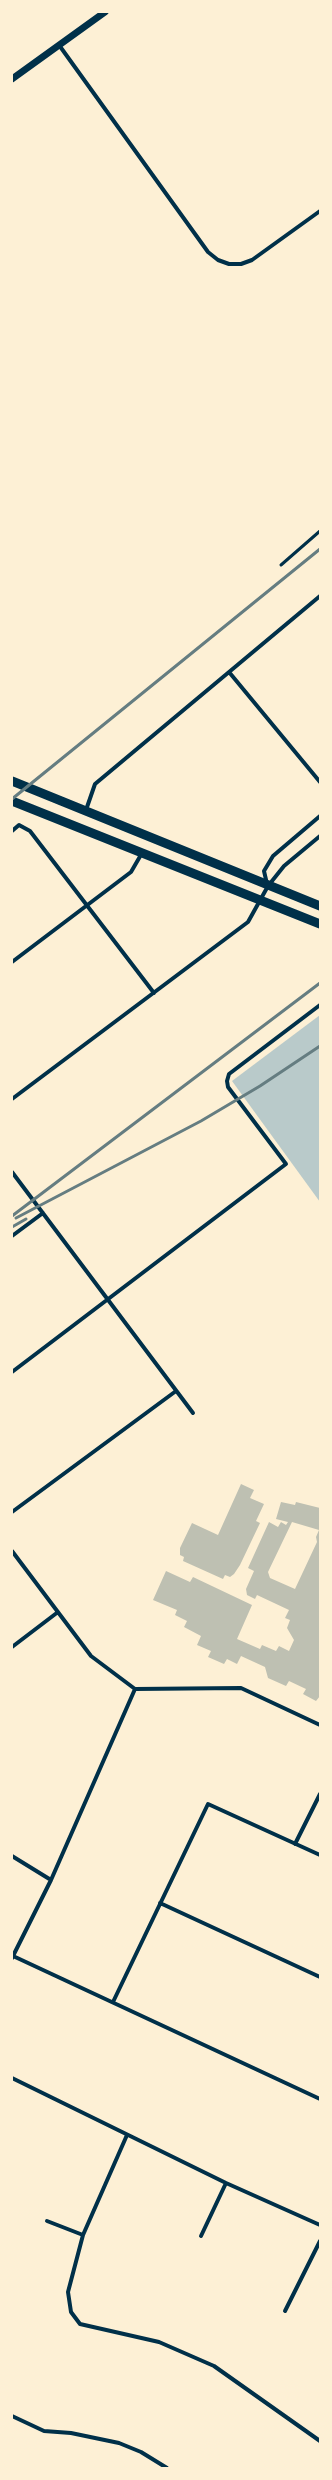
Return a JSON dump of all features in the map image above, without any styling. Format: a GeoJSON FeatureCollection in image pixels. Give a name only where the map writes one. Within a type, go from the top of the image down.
{"type":"FeatureCollection","features":[{"type":"Feature","properties":{"kind":"main road"},"geometry":{"type":"LineString","coordinates":[[12,781],[320,906]]}},
{"type":"Feature","properties":{"kind":"main road"},"geometry":{"type":"LineString","coordinates":[[12,801],[320,924]]}},
{"type":"Feature","properties":{"kind":"street"},"geometry":{"type":"LineString","coordinates":[[12,79],[106,12]]}},
{"type":"Feature","properties":{"kind":"street"},"geometry":{"type":"LineString","coordinates":[[59,46],[208,252],[218,260],[229,264],[242,264],[252,260],[320,211]]}},
{"type":"Feature","properties":{"kind":"street"},"geometry":{"type":"LineString","coordinates":[[86,810],[95,784],[320,596]]}},
{"type":"Feature","properties":{"kind":"street"},"geometry":{"type":"LineString","coordinates":[[230,672],[320,782]]}},
{"type":"Feature","properties":{"kind":"street"},"geometry":{"type":"LineString","coordinates":[[268,886],[264,871],[273,856],[320,816]]}},
{"type":"Feature","properties":{"kind":"street"},"geometry":{"type":"LineString","coordinates":[[12,830],[19,825],[30,831],[154,993]]}},
{"type":"Feature","properties":{"kind":"street"},"geometry":{"type":"LineString","coordinates":[[12,1099],[248,922],[262,900],[268,886],[289,861],[320,836]]}},
{"type":"Feature","properties":{"kind":"street"},"geometry":{"type":"LineString","coordinates":[[12,962],[135,869],[142,853]]}},
{"type":"Feature","properties":{"kind":"street"},"geometry":{"type":"LineString","coordinates":[[12,1372],[286,1164],[228,1087],[226,1081],[229,1074],[320,1005]]}},
{"type":"Feature","properties":{"kind":"street"},"geometry":{"type":"LineString","coordinates":[[12,1172],[109,1299],[193,1413]]}},
{"type":"Feature","properties":{"kind":"street"},"geometry":{"type":"LineString","coordinates":[[12,1236],[42,1213]]}},
{"type":"Feature","properties":{"kind":"street"},"geometry":{"type":"LineString","coordinates":[[12,1512],[176,1391]]}},
{"type":"Feature","properties":{"kind":"street"},"geometry":{"type":"LineString","coordinates":[[12,1551],[91,1656],[135,1690],[241,1688],[320,1725]]}},
{"type":"Feature","properties":{"kind":"street"},"geometry":{"type":"LineString","coordinates":[[12,1646],[58,1612]]}},
{"type":"Feature","properties":{"kind":"street"},"geometry":{"type":"LineString","coordinates":[[135,1690],[51,1880],[12,1957],[113,2002],[320,2099]]}},
{"type":"Feature","properties":{"kind":"street"},"geometry":{"type":"LineString","coordinates":[[295,1844],[320,1794]]}},
{"type":"Feature","properties":{"kind":"street"},"geometry":{"type":"LineString","coordinates":[[113,2002],[208,1804],[320,1855]]}},
{"type":"Feature","properties":{"kind":"street"},"geometry":{"type":"LineString","coordinates":[[12,1856],[51,1880]]}},
{"type":"Feature","properties":{"kind":"street"},"geometry":{"type":"LineString","coordinates":[[160,1903],[320,1977]]}},
{"type":"Feature","properties":{"kind":"street"},"geometry":{"type":"LineString","coordinates":[[12,2078],[226,2183],[320,2225]]}},
{"type":"Feature","properties":{"kind":"street"},"geometry":{"type":"LineString","coordinates":[[127,2135],[83,2235],[68,2292],[71,2312],[80,2324],[159,2342],[214,2366],[320,2441]]}},
{"type":"Feature","properties":{"kind":"street"},"geometry":{"type":"LineString","coordinates":[[201,2236],[226,2183]]}},
{"type":"Feature","properties":{"kind":"street"},"geometry":{"type":"LineString","coordinates":[[47,2221],[83,2235]]}},
{"type":"Feature","properties":{"kind":"street"},"geometry":{"type":"LineString","coordinates":[[285,2311],[320,2241]]}},
{"type":"Feature","properties":{"kind":"street"},"geometry":{"type":"LineString","coordinates":[[12,2416],[44,2431],[71,2433],[119,2443],[140,2452],[167,2468]]}},
{"type":"Feature","properties":{"kind":"lane"},"geometry":{"type":"LineString","coordinates":[[281,565],[320,531]]}},
{"type":"Feature","properties":{"kind":"shaded area"},"geometry":{"type":"Polygon","coordinates":[[[320,1015],[320,1202],[232,1081],[320,1015]]]}},
{"type":"Feature","properties":{"kind":"building"},"geometry":{"type":"Polygon","coordinates":[[[241,1484],[254,1490],[250,1498],[264,1504],[256,1521],[260,1523],[240,1565],[234,1574],[230,1577],[225,1575],[223,1579],[183,1561],[184,1557],[180,1555],[180,1548],[192,1523],[218,1535],[241,1484]]]}},
{"type":"Feature","properties":{"kind":"building"},"geometry":{"type":"Polygon","coordinates":[[[281,1502],[295,1505],[296,1502],[320,1508],[320,1696],[316,1701],[303,1694],[306,1689],[289,1681],[286,1686],[268,1678],[265,1667],[241,1656],[237,1664],[227,1659],[224,1664],[208,1657],[211,1651],[197,1645],[201,1636],[184,1627],[187,1621],[175,1615],[177,1610],[153,1600],[166,1571],[190,1582],[193,1577],[252,1605],[237,1639],[260,1649],[262,1645],[276,1651],[279,1646],[289,1651],[294,1640],[287,1628],[290,1620],[285,1618],[289,1610],[257,1595],[255,1599],[247,1595],[246,1589],[254,1571],[248,1568],[269,1522],[278,1527],[281,1522],[286,1525],[288,1522],[276,1519],[281,1502]],[[292,1522],[268,1572],[270,1578],[295,1589],[317,1542],[316,1537],[319,1530],[292,1522]]]}},
{"type":"Feature","properties":{"kind":"railway"},"geometry":{"type":"LineString","coordinates":[[12,799],[320,549]]}},
{"type":"Feature","properties":{"kind":"railway"},"geometry":{"type":"LineString","coordinates":[[12,1216],[320,983]]}},
{"type":"Feature","properties":{"kind":"railway"},"geometry":{"type":"LineString","coordinates":[[16,1218],[201,1121],[260,1086],[320,1046]]}},
{"type":"Feature","properties":{"kind":"railway"},"geometry":{"type":"LineString","coordinates":[[12,1227],[26,1219]]}}]}
